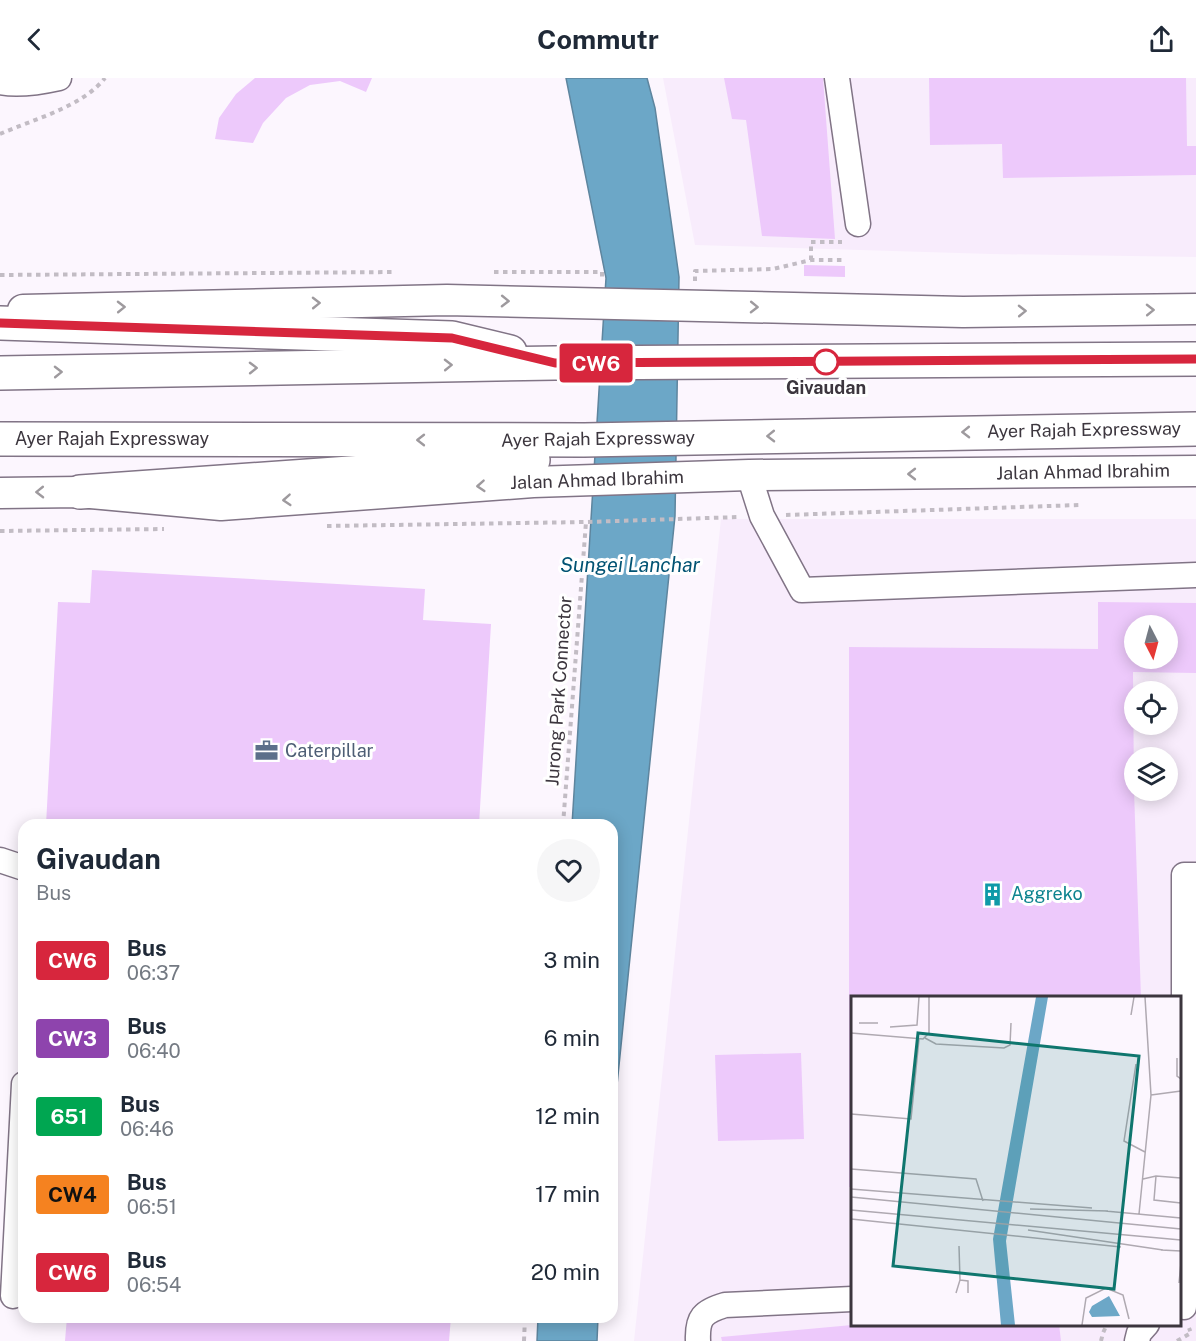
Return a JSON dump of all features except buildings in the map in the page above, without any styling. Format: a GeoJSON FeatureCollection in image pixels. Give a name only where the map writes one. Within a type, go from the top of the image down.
{"type":"FeatureCollection","features":[{"type":"Feature","properties":{"kind":"highway"},"geometry":{"type":"LineString","coordinates":[[0,323],[452,338],[555,363]]}},
{"type":"Feature","properties":{"kind":"highway"},"geometry":{"type":"LineString","coordinates":[[0,373],[555,363],[1196,359]]}},
{"type":"Feature","properties":{"kind":"highway","name":"Ayer Rajah Expressway"},"geometry":{"type":"LineString","coordinates":[[0,439],[584,440],[1196,429]]}},
{"type":"Feature","properties":{"kind":"highway"},"geometry":{"type":"LineString","coordinates":[[80,492],[539,459],[556,457],[584,440]]}},
{"type":"Feature","properties":{"kind":"main road"},"geometry":{"type":"LineString","coordinates":[[0,310],[447,300],[963,312],[1196,309]]}},
{"type":"Feature","properties":{"kind":"main road","name":"Jalan Ahmad Ibrahim"},"geometry":{"type":"LineString","coordinates":[[0,493],[80,492],[221,505],[533,482],[749,475],[1196,471]]}},
{"type":"Feature","properties":{"kind":"street"},"geometry":{"type":"LineString","coordinates":[[0,82],[7,84],[44,82],[59,78]]}},
{"type":"Feature","properties":{"kind":"street"},"geometry":{"type":"LineString","coordinates":[[837,78],[851,233]]}},
{"type":"Feature","properties":{"kind":"street"},"geometry":{"type":"LineString","coordinates":[[749,475],[762,516],[802,590],[1146,575],[1196,575]]}},
{"type":"Feature","properties":{"kind":"street"},"geometry":{"type":"LineString","coordinates":[[0,860],[18,866]]}},
{"type":"Feature","properties":{"kind":"street"},"geometry":{"type":"LineString","coordinates":[[1186,1307],[1184,875],[1196,875]]}},
{"type":"Feature","properties":{"kind":"street"},"geometry":{"type":"LineString","coordinates":[[13,1296],[18,1200]]}},
{"type":"Feature","properties":{"kind":"street"},"geometry":{"type":"LineString","coordinates":[[698,1341],[697,1328],[700,1317],[725,1305],[851,1299]]}},
{"type":"Feature","properties":{"kind":"street"},"geometry":{"type":"LineString","coordinates":[[1137,1341],[1139,1333],[1145,1326]]}},
{"type":"Feature","properties":{"kind":"path"},"geometry":{"type":"LineString","coordinates":[[0,134],[82,99],[98,87],[105,78]]}},
{"type":"Feature","properties":{"kind":"path"},"geometry":{"type":"LineString","coordinates":[[811,260],[812,242],[851,233]]}},
{"type":"Feature","properties":{"kind":"path"},"geometry":{"type":"LineString","coordinates":[[695,286],[695,271],[773,269],[811,260],[842,260]]}},
{"type":"Feature","properties":{"kind":"path"},"geometry":{"type":"LineString","coordinates":[[0,276],[397,272]]}},
{"type":"Feature","properties":{"kind":"path"},"geometry":{"type":"LineString","coordinates":[[489,272],[602,272],[602,285]]}},
{"type":"Feature","properties":{"kind":"path"},"geometry":{"type":"LineString","coordinates":[[323,526],[586,522],[1079,505]]}},
{"type":"Feature","properties":{"kind":"path","name":"Jurong Park Connector"},"geometry":{"type":"LineString","coordinates":[[563,819],[586,522]]}},
{"type":"Feature","properties":{"kind":"path"},"geometry":{"type":"LineString","coordinates":[[0,531],[167,529]]}},
{"type":"Feature","properties":{"kind":"path"},"geometry":{"type":"LineString","coordinates":[[524,1341],[525,1323]]}},
{"type":"Feature","properties":{"kind":"path"},"geometry":{"type":"LineString","coordinates":[[1101,1341],[1106,1326]]}},
{"type":"Feature","properties":{"kind":"shaded area"},"geometry":{"type":"Polygon","coordinates":[[[663,78],[1196,78],[1196,257],[991,254],[695,245],[663,78]]]}},
{"type":"Feature","properties":{"kind":"shaded area"},"geometry":{"type":"Polygon","coordinates":[[[721,519],[1196,519],[1196,1341],[634,1341],[721,519]]]}},
{"type":"Feature","properties":{"kind":"water","name":"Sungei Lanchar"},"geometry":{"type":"Polygon","coordinates":[[[566,78],[647,78],[655,108],[679,277],[675,516],[618,1075],[618,819],[572,819],[606,278],[566,78]]]}},
{"type":"Feature","properties":{"kind":"water"},"geometry":{"type":"Polygon","coordinates":[[[538,1323],[598,1323],[597,1341],[537,1341],[538,1323]]]}},
{"type":"Feature","properties":{"kind":"bus line","name":"CW6"},"geometry":{"type":"LineString","coordinates":[[0,323],[452,338],[555,363],[1196,359]]}},
{"type":"Feature","properties":{"kind":"place","name":"Givaudan"},"geometry":{"type":"Point","coordinates":[826,362]}},
{"type":"Feature","properties":{"kind":"place","name":"Caterpillar"},"geometry":{"type":"Point","coordinates":[267,751]}},
{"type":"Feature","properties":{"kind":"place","name":"Aggreko"},"geometry":{"type":"Point","coordinates":[993,894]}}]}
